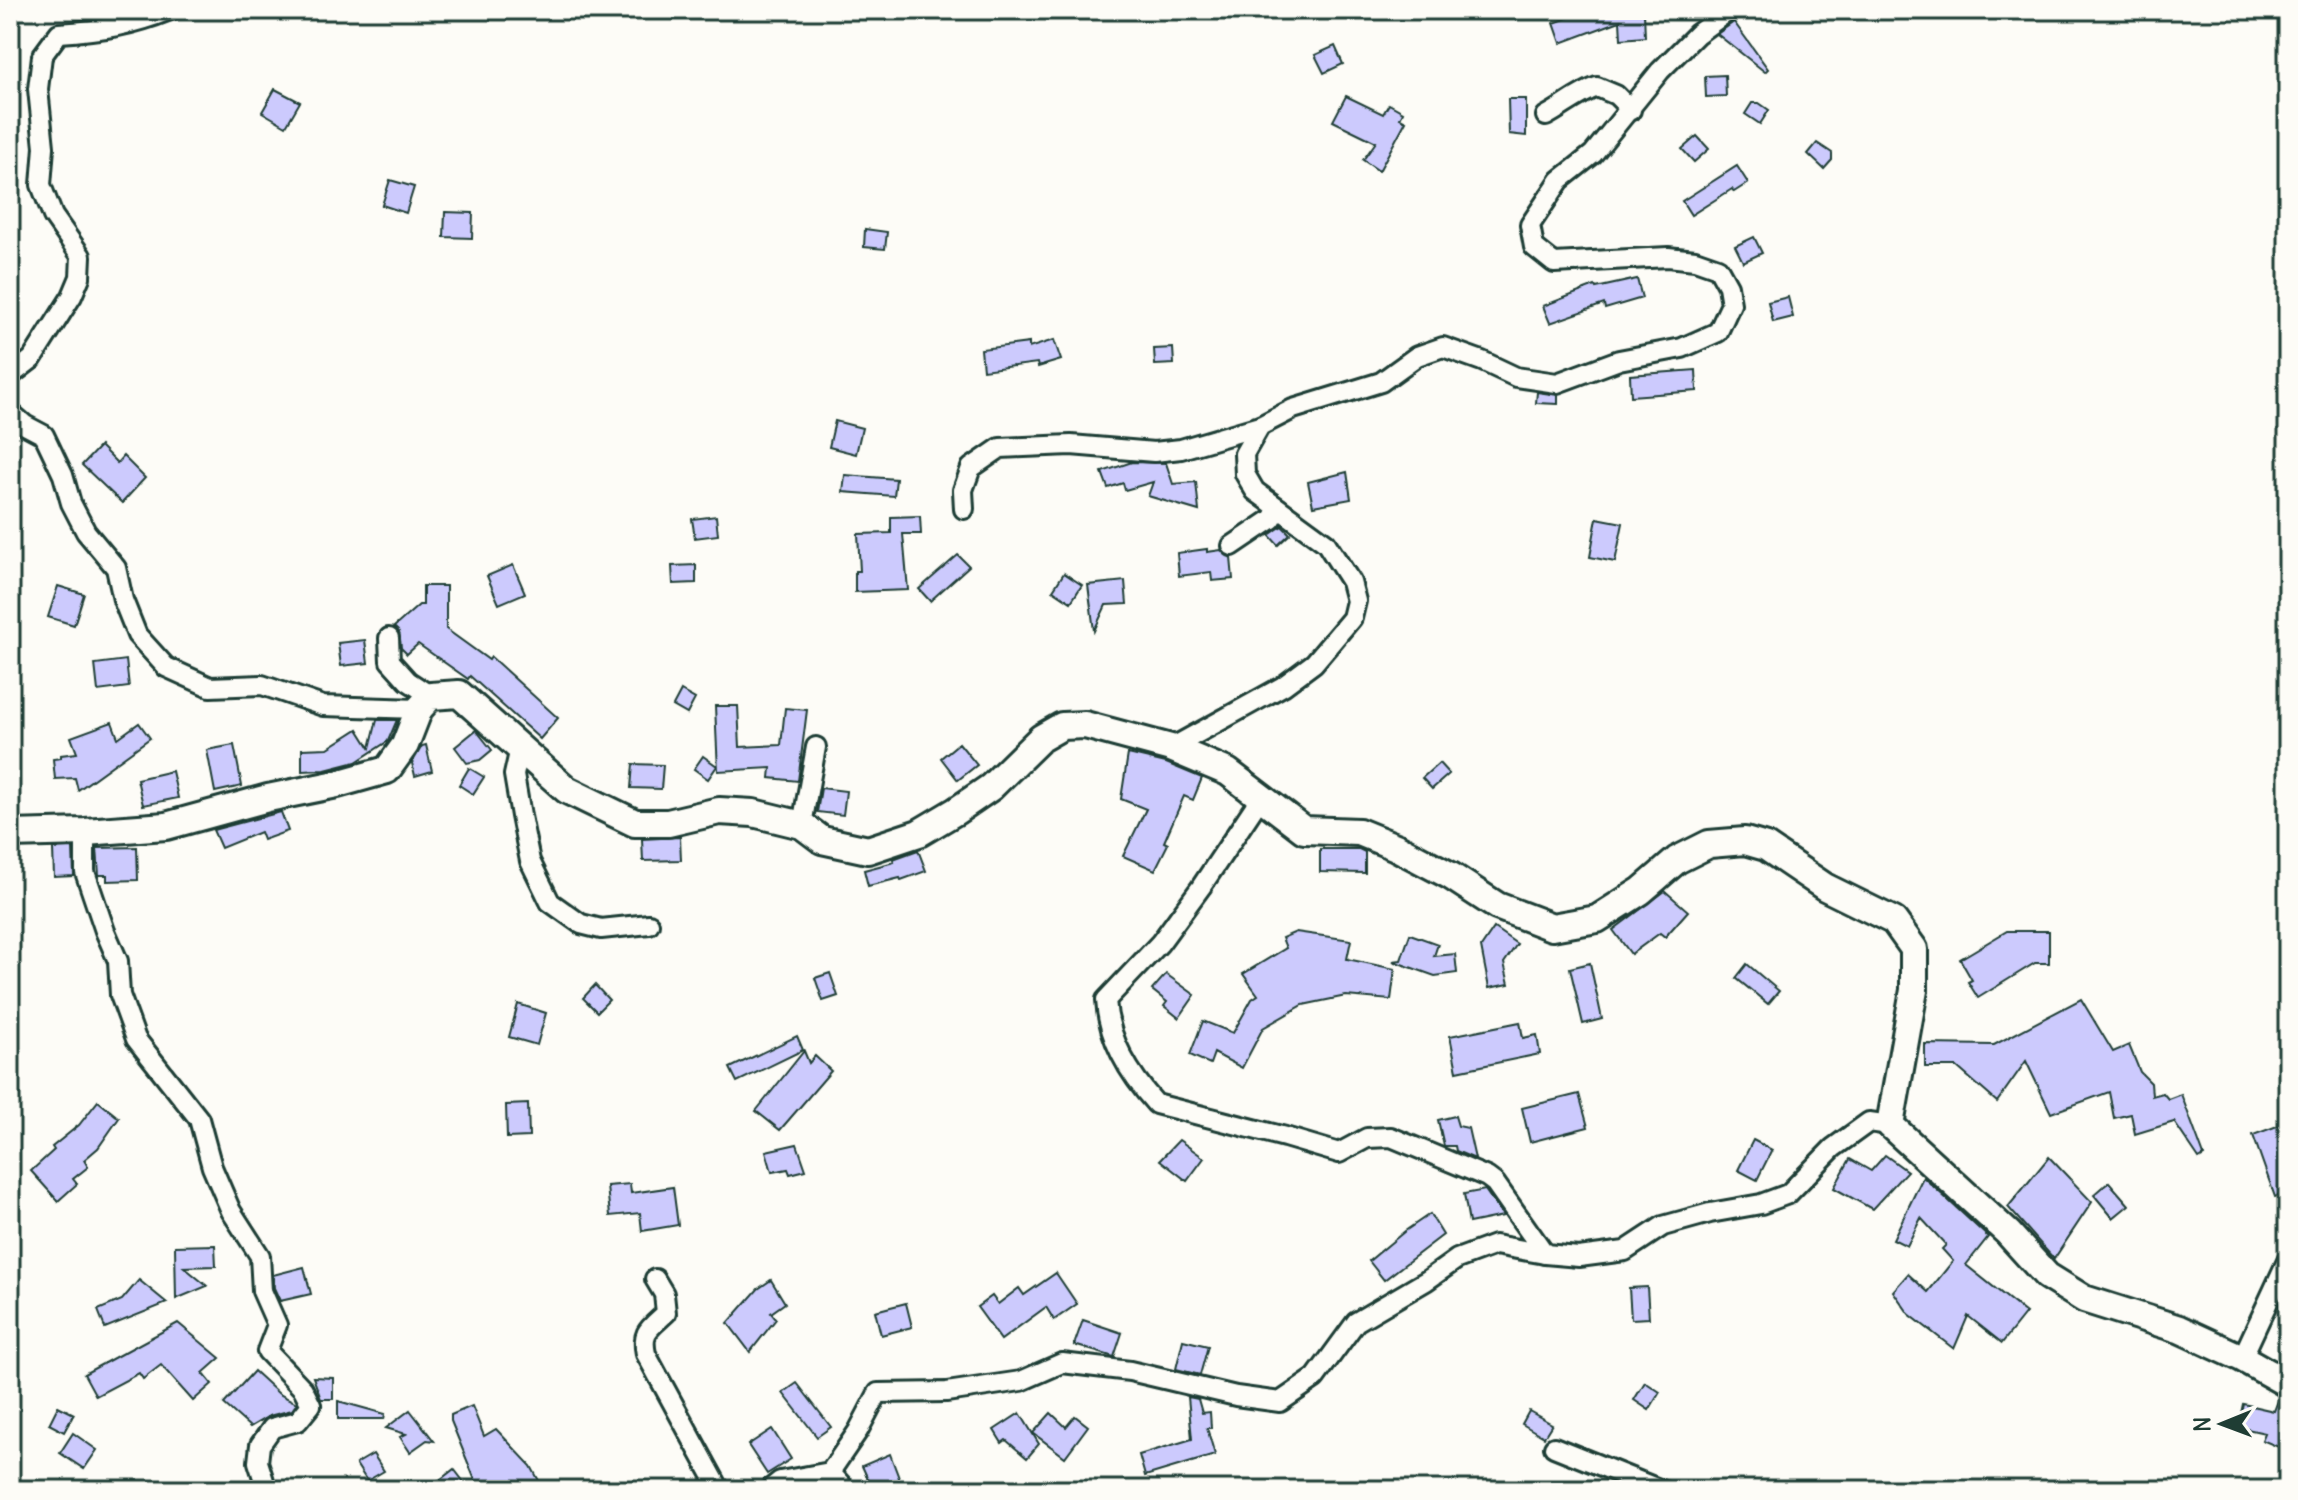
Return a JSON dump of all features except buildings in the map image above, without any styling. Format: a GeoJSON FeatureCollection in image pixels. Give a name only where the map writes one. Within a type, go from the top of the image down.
{"type":"FeatureCollection","features":[{"type":"Feature","properties":{"kind":"street"},"geometry":{"type":"LineString","coordinates":[[10,376],[32,359],[72,296],[80,277],[81,256],[53,216],[41,185],[44,147],[38,89],[42,56],[59,33],[106,30],[140,22],[170,10]]}},
{"type":"Feature","properties":{"kind":"street"},"geometry":{"type":"LineString","coordinates":[[964,509],[963,490],[971,468],[1000,448],[1071,445],[1154,452],[1181,449],[1260,426],[1293,409],[1381,382],[1417,356],[1443,347],[1516,377],[1557,383],[1619,360],[1682,348],[1718,332],[1731,304],[1728,286],[1718,268],[1695,260],[1668,257],[1554,263],[1534,247],[1530,225],[1560,180],[1593,154],[1660,71],[1688,43],[1730,10]]}},
{"type":"Feature","properties":{"kind":"street"},"geometry":{"type":"LineString","coordinates":[[1546,116],[1597,87],[1616,95],[1631,110]]}},
{"type":"Feature","properties":{"kind":"street"},"geometry":{"type":"LineString","coordinates":[[10,412],[44,435],[86,532],[116,568],[123,600],[137,635],[166,667],[210,687],[262,685],[323,706],[425,702],[459,694],[567,790],[635,823],[668,823],[719,811],[753,813],[802,825],[822,840],[868,850],[919,833],[991,787],[1041,738],[1062,726],[1085,725],[1171,748],[1228,772],[1304,830],[1359,832],[1396,847],[1451,876],[1497,906],[1552,927],[1597,919],[1641,891],[1677,860],[1709,844],[1745,841],[1766,847],[1825,887],[1894,921],[1914,949],[1914,990],[1890,1125]]}},
{"type":"Feature","properties":{"kind":"street"},"geometry":{"type":"LineString","coordinates":[[1171,748],[1283,686],[1314,663],[1352,618],[1356,601],[1351,582],[1326,543],[1255,491],[1245,474],[1244,454],[1260,426]]}},
{"type":"Feature","properties":{"kind":"street"},"geometry":{"type":"LineString","coordinates":[[1232,546],[1272,519],[1278,508]]}},
{"type":"Feature","properties":{"kind":"street"},"geometry":{"type":"LineString","coordinates":[[389,638],[390,661],[425,702]]}},
{"type":"Feature","properties":{"kind":"street"},"geometry":{"type":"LineString","coordinates":[[10,834],[166,826],[387,770],[405,745],[425,702]]}},
{"type":"Feature","properties":{"kind":"street"},"geometry":{"type":"LineString","coordinates":[[802,825],[816,747]]}},
{"type":"Feature","properties":{"kind":"street"},"geometry":{"type":"LineString","coordinates":[[520,748],[514,775],[521,816],[530,861],[550,902],[581,924],[601,929],[649,924]]}},
{"type":"Feature","properties":{"kind":"street"},"geometry":{"type":"LineString","coordinates":[[1261,797],[1160,943],[1106,1000],[1107,1019],[1121,1055],[1141,1088],[1156,1104],[1339,1153],[1367,1138],[1391,1137],[1495,1183],[1545,1254]]}},
{"type":"Feature","properties":{"kind":"street"},"geometry":{"type":"LineString","coordinates":[[85,832],[85,872],[118,961],[120,995],[136,1039],[199,1119],[212,1167],[231,1211],[260,1256],[262,1291],[277,1325],[267,1351],[303,1389],[311,1405],[298,1421],[272,1428],[260,1445],[258,1462],[265,1484],[262,1490]]}},
{"type":"Feature","properties":{"kind":"street"},"geometry":{"type":"LineString","coordinates":[[769,1490],[780,1481],[830,1472],[858,1431],[878,1393],[947,1392],[1021,1381],[1062,1363],[1130,1371],[1236,1396],[1280,1402],[1315,1378],[1356,1322],[1457,1259],[1495,1245],[1579,1257],[1625,1251],[1663,1226],[1761,1204],[1788,1194],[1833,1148],[1869,1122],[1890,1125],[2008,1233],[2047,1276],[2084,1299],[2179,1329],[2242,1358],[2288,1384]]}},
{"type":"Feature","properties":{"kind":"street"},"geometry":{"type":"LineString","coordinates":[[2242,1358],[2288,1259]]}},
{"type":"Feature","properties":{"kind":"street"},"geometry":{"type":"LineString","coordinates":[[655,1279],[664,1294],[666,1313],[647,1330],[643,1340],[646,1354],[720,1490]]}},
{"type":"Feature","properties":{"kind":"street"},"geometry":{"type":"LineString","coordinates":[[1554,1447],[1661,1490]]}},
{"type":"Feature","properties":{"kind":"street"},"geometry":{"type":"LineString","coordinates":[[830,1472],[846,1490]]}}]}
